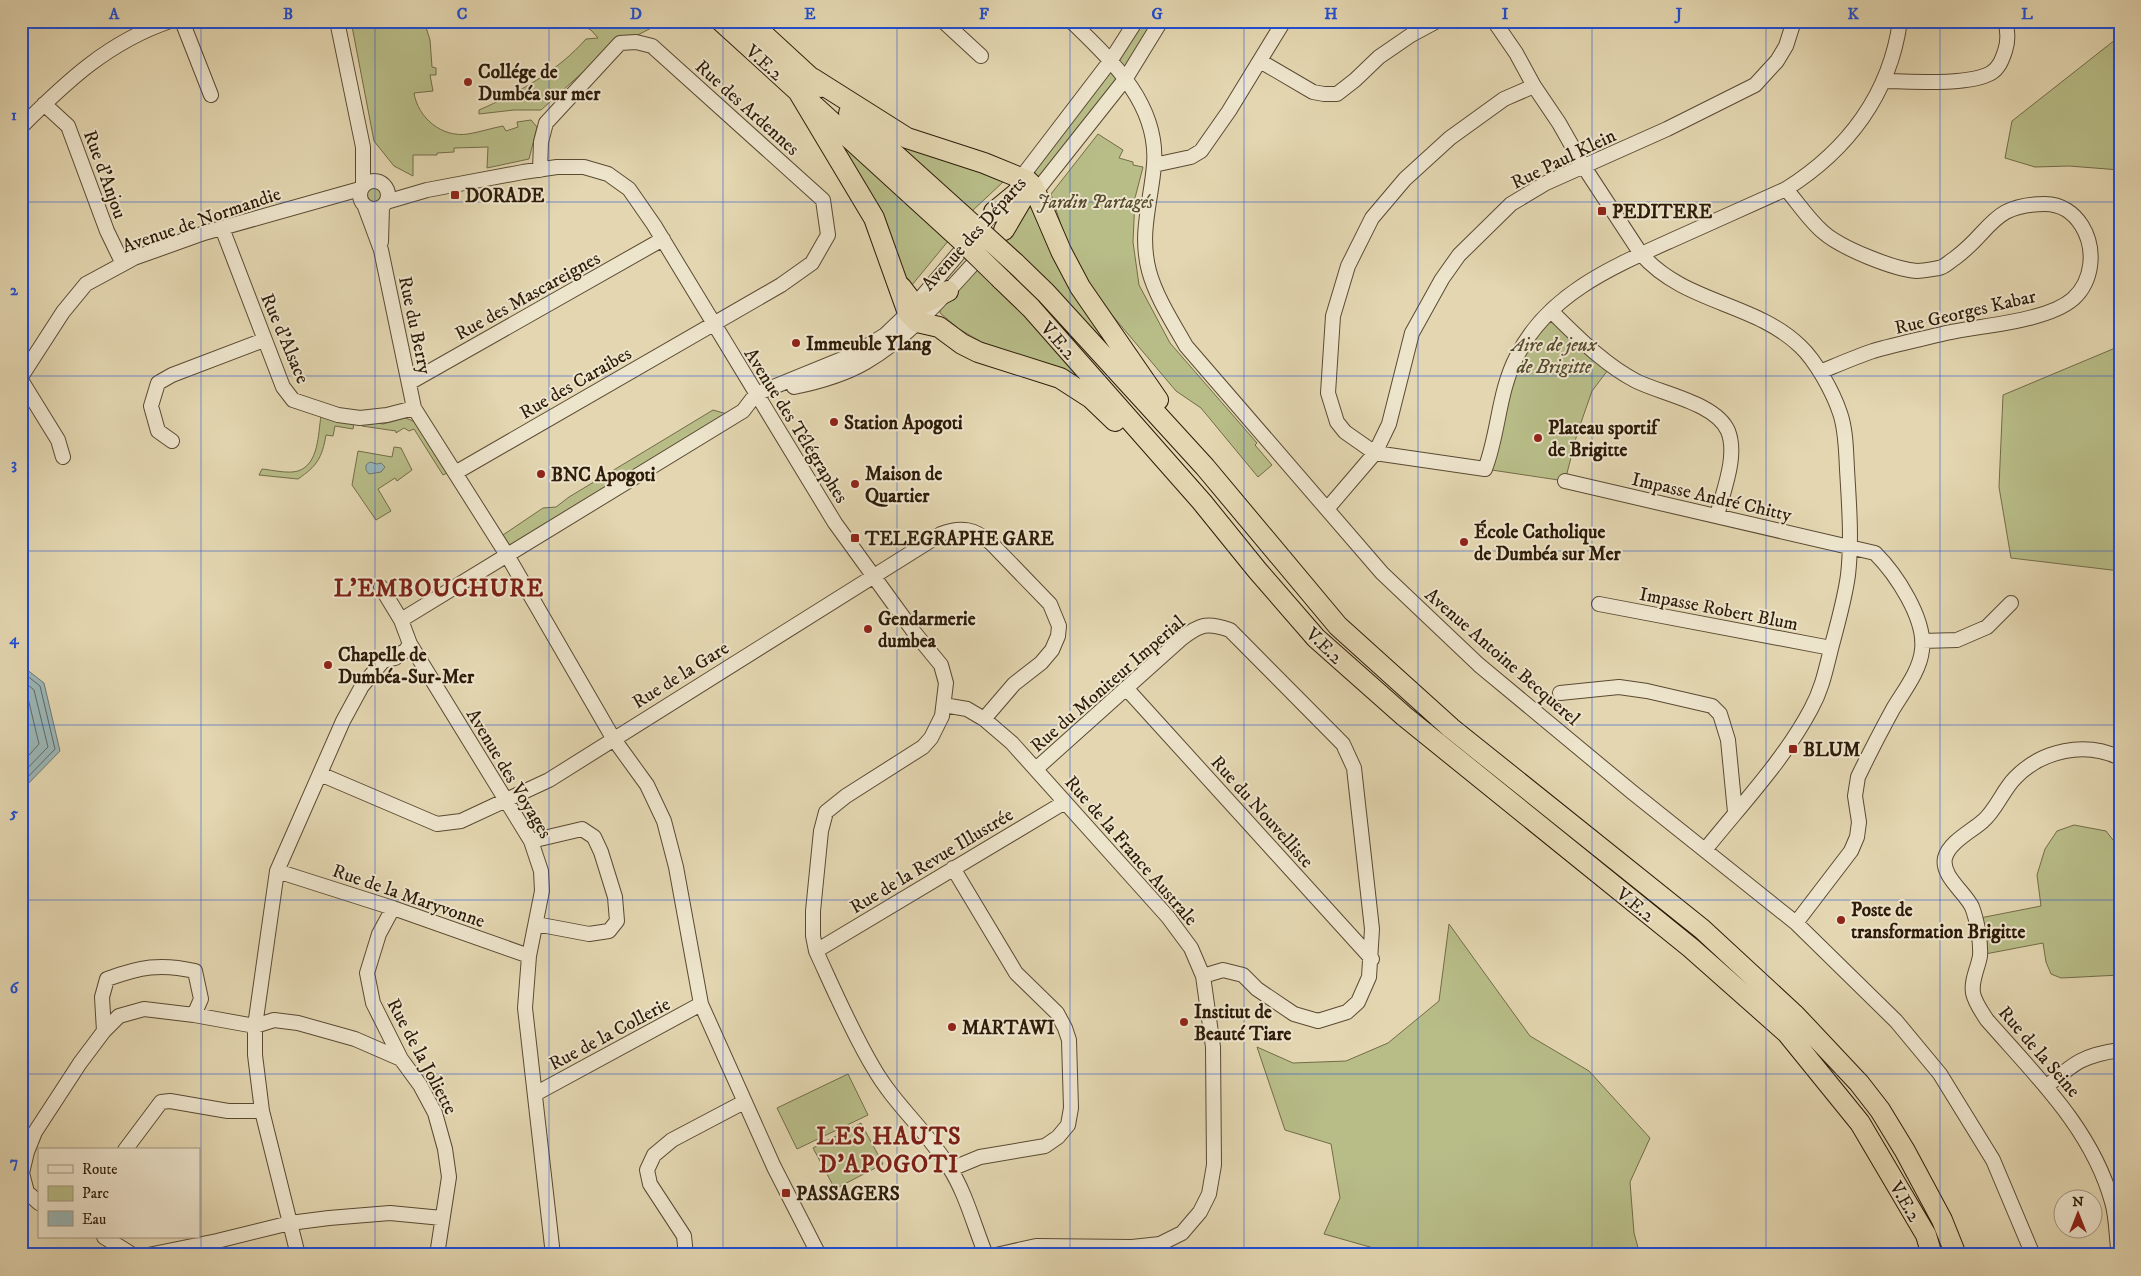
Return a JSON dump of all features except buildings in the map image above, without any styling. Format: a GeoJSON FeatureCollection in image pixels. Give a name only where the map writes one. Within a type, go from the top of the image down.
{"type":"FeatureCollection","features":[{"type":"Feature","properties":{"kind":"highway","name":"V.E.2"},"geometry":{"type":"LineString","coordinates":[[721,21],[805,85],[965,231],[1015,263],[1046,293],[1205,467],[1338,626],[1451,728],[1702,929],[1795,1015],[1858,1083],[1880,1110],[1905,1151],[1942,1220],[1956,1255]]}},
{"type":"Feature","properties":{"kind":"highway","name":"V.E.2"},"geometry":{"type":"LineString","coordinates":[[749,21],[805,85]]}},
{"type":"Feature","properties":{"kind":"highway"},"geometry":{"type":"LineString","coordinates":[[805,85],[907,138],[984,163],[1027,187],[1045,216],[1080,288],[1205,467]]}},
{"type":"Feature","properties":{"kind":"highway"},"geometry":{"type":"LineString","coordinates":[[805,85],[874,218],[898,283],[900,294],[918,311],[962,344],[978,352],[1060,378],[1091,398],[1182,486],[1202,502]]}},
{"type":"Feature","properties":{"kind":"highway"},"geometry":{"type":"LineString","coordinates":[[994,212],[1011,197],[1027,187]]}},
{"type":"Feature","properties":{"kind":"highway"},"geometry":{"type":"LineString","coordinates":[[1004,230],[1020,204],[1027,187]]}},
{"type":"Feature","properties":{"kind":"highway","name":"V.E.2"},"geometry":{"type":"LineString","coordinates":[[965,231],[1002,279],[1031,308],[1202,502],[1257,570],[1316,638],[1404,716],[1691,948],[1787,1033],[1860,1124],[1926,1235],[1932,1255]]}},
{"type":"Feature","properties":{"kind":"highway"},"geometry":{"type":"LineString","coordinates":[[918,311],[940,286]]}},
{"type":"Feature","properties":{"kind":"street"},"geometry":{"type":"LineString","coordinates":[[21,127],[88,64],[106,51],[155,26],[170,21]]}},
{"type":"Feature","properties":{"kind":"street"},"geometry":{"type":"LineString","coordinates":[[182,21],[211,95]]}},
{"type":"Feature","properties":{"kind":"street"},"geometry":{"type":"LineString","coordinates":[[337,21],[364,147],[363,196],[374,209],[384,204],[388,194],[364,147]]}},
{"type":"Feature","properties":{"kind":"street"},"geometry":{"type":"LineString","coordinates":[[943,21],[981,56]]}},
{"type":"Feature","properties":{"kind":"street","name":"Avenue Antoine Becquerel"},"geometry":{"type":"LineString","coordinates":[[1071,21],[1111,60],[1126,78],[1145,111],[1154,146],[1154,165],[1147,203],[1144,238],[1149,271],[1164,305],[1186,346],[1382,573],[1479,664],[1796,924],[1896,1021],[1940,1074],[1993,1160],[2034,1255]]}},
{"type":"Feature","properties":{"kind":"street","name":"Avenue des Départs"},"geometry":{"type":"LineString","coordinates":[[1027,187],[1136,21]]}},
{"type":"Feature","properties":{"kind":"street","name":"Avenue des Départs"},"geometry":{"type":"LineString","coordinates":[[1027,187],[1126,78],[1161,21]]}},
{"type":"Feature","properties":{"kind":"street"},"geometry":{"type":"LineString","coordinates":[[1154,165],[1191,158],[1202,151],[1284,21]]}},
{"type":"Feature","properties":{"kind":"street"},"geometry":{"type":"LineString","coordinates":[[1260,61],[1313,92],[1337,94],[1379,57],[1411,35],[1437,21]]}},
{"type":"Feature","properties":{"kind":"street"},"geometry":{"type":"LineString","coordinates":[[1494,21],[1559,123],[1584,168],[1651,266],[1688,290],[1760,320],[1784,333],[1801,346],[1820,372],[1840,413],[1844,428],[1850,547],[1848,577],[1827,670],[1811,709],[1794,737],[1705,850]]}},
{"type":"Feature","properties":{"kind":"street","name":"Rue Paul Klein"},"geometry":{"type":"LineString","coordinates":[[1327,509],[1375,453],[1389,424],[1412,333],[1442,279],[1459,255],[1511,204],[1546,183],[1584,168],[1755,86],[1777,61],[1786,46],[1794,21]]}},
{"type":"Feature","properties":{"kind":"street"},"geometry":{"type":"LineString","coordinates":[[1534,86],[1496,104],[1450,138],[1405,179],[1372,218],[1348,266],[1334,316],[1328,393],[1337,422],[1345,432],[1375,453],[1485,470],[1508,374],[1526,341],[1551,311],[1562,300],[1593,278],[1786,189],[1810,174],[1841,146],[1863,118],[1884,81],[1896,45],[1900,21]]}},
{"type":"Feature","properties":{"kind":"street"},"geometry":{"type":"LineString","coordinates":[[1884,81],[1977,79],[1992,72],[1998,67],[2007,46],[2005,21]]}},
{"type":"Feature","properties":{"kind":"street","name":"Rue des Ardennes"},"geometry":{"type":"LineString","coordinates":[[540,170],[541,142],[546,123],[620,43],[636,42],[652,46],[823,200],[828,235],[812,263],[781,285],[713,324]]}},
{"type":"Feature","properties":{"kind":"street","name":"Rue d'Anjou"},"geometry":{"type":"LineString","coordinates":[[44,104],[68,126],[106,231],[123,264]]}},
{"type":"Feature","properties":{"kind":"street","name":"Avenue des Télégraphes"},"geometry":{"type":"LineString","coordinates":[[384,204],[428,190],[557,167],[584,168],[608,174],[629,189],[663,240],[835,523],[941,665],[946,683],[944,705],[938,727],[931,738],[922,747],[846,796],[826,812],[821,831],[813,911],[813,936],[816,951],[855,1035],[874,1069],[904,1111],[923,1130],[951,1169],[986,1255]]}},
{"type":"Feature","properties":{"kind":"street"},"geometry":{"type":"LineString","coordinates":[[363,196],[372,181],[382,184]]}},
{"type":"Feature","properties":{"kind":"street","name":"Avenue des Télégraphes"},"geometry":{"type":"LineString","coordinates":[[382,184],[428,190]]}},
{"type":"Feature","properties":{"kind":"street","name":"Rue Georges Kabar"},"geometry":{"type":"LineString","coordinates":[[1786,189],[1822,232],[1865,255],[1917,271],[1942,268],[1961,254],[2002,214],[2024,204],[2050,204],[2061,207],[2071,213],[2086,232],[2092,258],[2086,285],[2072,300],[2050,311],[2024,319],[1948,333],[1872,352],[1820,372]]}},
{"type":"Feature","properties":{"kind":"street","name":"Avenue de Normandie"},"geometry":{"type":"LineString","coordinates":[[21,378],[74,297],[86,284],[123,264],[178,242],[222,228],[325,200],[363,196]]}},
{"type":"Feature","properties":{"kind":"street","name":"Rue du Berry"},"geometry":{"type":"LineString","coordinates":[[363,196],[381,250],[414,408]]}},
{"type":"Feature","properties":{"kind":"street","name":"Rue du Berry"},"geometry":{"type":"LineString","coordinates":[[381,250],[384,204]]}},
{"type":"Feature","properties":{"kind":"street","name":"Avenue des Départs"},"geometry":{"type":"LineString","coordinates":[[940,286],[994,212]]}},
{"type":"Feature","properties":{"kind":"street","name":"Rue d'Alsace"},"geometry":{"type":"LineString","coordinates":[[222,228],[283,387],[293,400],[338,415],[360,418],[387,415],[414,408]]}},
{"type":"Feature","properties":{"kind":"street","name":"Avenue des Départs"},"geometry":{"type":"LineString","coordinates":[[940,286],[1004,230]]}},
{"type":"Feature","properties":{"kind":"street","name":"Rue des Mascareignes"},"geometry":{"type":"LineString","coordinates":[[409,383],[663,240]]}},
{"type":"Feature","properties":{"kind":"street"},"geometry":{"type":"LineString","coordinates":[[401,620],[743,411],[756,394],[852,355],[886,335],[918,311]]}},
{"type":"Feature","properties":{"kind":"street"},"geometry":{"type":"LineString","coordinates":[[1551,311],[1611,366],[1636,381],[1710,411],[1722,420],[1731,443],[1731,456],[1717,516]]}},
{"type":"Feature","properties":{"kind":"street","name":"Rue des Caraibes"},"geometry":{"type":"LineString","coordinates":[[455,473],[713,324]]}},
{"type":"Feature","properties":{"kind":"street"},"geometry":{"type":"LineString","coordinates":[[172,441],[158,431],[152,406],[158,383],[172,375],[264,340]]}},
{"type":"Feature","properties":{"kind":"street"},"geometry":{"type":"LineString","coordinates":[[21,378],[58,440],[63,457]]}},
{"type":"Feature","properties":{"kind":"street"},"geometry":{"type":"LineString","coordinates":[[414,408],[507,555],[613,738],[647,785],[664,820],[676,867],[701,1004],[744,1102],[819,1255]]}},
{"type":"Feature","properties":{"kind":"street","name":"Impasse André Chitty"},"geometry":{"type":"LineString","coordinates":[[1565,481],[1875,553],[1889,567],[1912,606],[1922,634],[1922,641]]}},
{"type":"Feature","properties":{"kind":"street","name":"Rue de la Gare"},"geometry":{"type":"LineString","coordinates":[[320,774],[437,824],[461,821],[549,780],[613,738],[941,534],[951,530],[967,530],[981,534],[1050,604],[1059,626],[1058,636],[1052,650],[1041,663],[1014,684],[984,719]]}},
{"type":"Feature","properties":{"kind":"street","name":"Avenue des Voyages"},"geometry":{"type":"LineString","coordinates":[[380,587],[401,620],[410,644],[531,841],[541,871],[542,891],[530,956],[525,1008],[553,1255]]}},
{"type":"Feature","properties":{"kind":"street"},"geometry":{"type":"LineString","coordinates":[[1796,924],[1851,851],[1857,837],[1858,822],[1855,796],[1858,777],[1914,672],[1922,652],[1922,641],[1957,640],[1987,627],[2011,603]]}},
{"type":"Feature","properties":{"kind":"street","name":"Impasse Robert Blum"},"geometry":{"type":"LineString","coordinates":[[1599,604],[1831,648]]}},
{"type":"Feature","properties":{"kind":"street","name":"Rue du Moniteur Imperial"},"geometry":{"type":"LineString","coordinates":[[1037,768],[1195,628],[1212,624],[1230,630],[1343,744],[1354,768],[1372,929],[1372,959],[1369,978],[1358,1002],[1347,1012],[1333,1018],[1318,1021],[1294,1014],[1257,989],[1243,975],[1223,970],[1203,976]]}},
{"type":"Feature","properties":{"kind":"street"},"geometry":{"type":"LineString","coordinates":[[298,1255],[262,1110],[255,1055],[255,1026],[277,871],[343,721],[362,686],[383,661],[396,658],[410,644]]}},
{"type":"Feature","properties":{"kind":"street","name":"Rue du Nouvelliste"},"geometry":{"type":"LineString","coordinates":[[1126,688],[1372,959]]}},
{"type":"Feature","properties":{"kind":"street"},"geometry":{"type":"LineString","coordinates":[[1560,693],[1619,688],[1647,691],[1712,706],[1720,714],[1728,740],[1735,812]]}},
{"type":"Feature","properties":{"kind":"street","name":"Rue de la France Australe"},"geometry":{"type":"LineString","coordinates":[[944,705],[967,709],[984,719],[1012,743],[1037,768],[1168,917],[1191,948],[1203,976],[1213,1047],[1214,1165],[1209,1194],[1200,1212],[1182,1233],[1160,1244],[1132,1246],[1036,1246],[996,1255]]}},
{"type":"Feature","properties":{"kind":"street","name":"Rue de la Seine"},"geometry":{"type":"LineString","coordinates":[[2116,1253],[2113,1204],[2103,1173],[2091,1150],[2071,1117],[1987,1020],[1979,1007],[1973,993],[1974,979],[1980,955],[1977,928],[1972,907],[1947,871],[1945,858],[1952,846],[1985,820],[2015,778],[2033,764],[2052,754],[2070,749],[2089,748],[2108,752],[2120,758]]}},
{"type":"Feature","properties":{"kind":"street","name":"Rue de la Revue Illustrée"},"geometry":{"type":"LineString","coordinates":[[816,951],[1065,802]]}},
{"type":"Feature","properties":{"kind":"street"},"geometry":{"type":"LineString","coordinates":[[531,841],[582,829],[594,837],[615,897],[617,921],[609,931],[589,934],[536,924]]}},
{"type":"Feature","properties":{"kind":"street"},"geometry":{"type":"LineString","coordinates":[[951,1169],[980,1157],[1045,1146],[1058,1137],[1068,1125],[1071,1108],[1069,1040],[1065,1028],[1057,1013],[1016,973],[952,868]]}},
{"type":"Feature","properties":{"kind":"street","name":"Rue de la Maryvonne"},"geometry":{"type":"LineString","coordinates":[[277,871],[393,908],[530,956]]}},
{"type":"Feature","properties":{"kind":"street","name":"Rue de la Joliette"},"geometry":{"type":"LineString","coordinates":[[393,908],[380,934],[367,973],[373,1003],[400,1059],[420,1085],[435,1113],[445,1149],[449,1178],[437,1255]]}},
{"type":"Feature","properties":{"kind":"street"},"geometry":{"type":"LineString","coordinates":[[104,1031],[102,997],[107,979],[135,968],[173,966],[195,971],[200,999],[194,1015]]}},
{"type":"Feature","properties":{"kind":"street","name":"Rue de la Collerie"},"geometry":{"type":"LineString","coordinates":[[535,1094],[701,1004]]}},
{"type":"Feature","properties":{"kind":"street"},"geometry":{"type":"LineString","coordinates":[[38,1201],[27,1192],[22,1173],[27,1152],[35,1132],[59,1094],[104,1031],[119,1016],[144,1009],[194,1015],[255,1026],[274,1020],[298,1023],[355,1039],[400,1059]]}},
{"type":"Feature","properties":{"kind":"street"},"geometry":{"type":"LineString","coordinates":[[2046,1087],[2073,1064],[2095,1053],[2120,1050]]}},
{"type":"Feature","properties":{"kind":"street"},"geometry":{"type":"LineString","coordinates":[[126,1148],[161,1102],[170,1100],[228,1111],[262,1110]]}},
{"type":"Feature","properties":{"kind":"street"},"geometry":{"type":"LineString","coordinates":[[686,1255],[684,1236],[650,1184],[647,1170],[654,1155],[672,1140],[744,1102]]}},
{"type":"Feature","properties":{"kind":"street"},"geometry":{"type":"LineString","coordinates":[[148,1255],[218,1242],[290,1224],[390,1213],[442,1218]]}},
{"type":"Feature","properties":{"kind":"street"},"geometry":{"type":"LineString","coordinates":[[106,1238],[133,1255]]}},
{"type":"Feature","properties":{"kind":"green space"},"geometry":{"type":"Polygon","coordinates":[[[351,21],[424,21],[430,40],[432,67],[436,68],[436,75],[430,75],[433,91],[414,93],[420,111],[441,129],[449,133],[458,134],[468,134],[503,126],[506,131],[518,127],[517,122],[531,120],[537,127],[529,159],[487,168],[488,147],[454,148],[454,152],[437,153],[437,155],[413,155],[413,176],[394,166],[374,141],[351,21]]]}},
{"type":"Feature","properties":{"kind":"green space"},"geometry":{"type":"Polygon","coordinates":[[[574,21],[653,21],[653,27],[604,53],[541,110],[514,110],[479,114],[479,110],[523,89],[550,71],[575,51],[586,39],[598,38],[591,30],[574,21]]]}},
{"type":"Feature","properties":{"kind":"green space"},"geometry":{"type":"Polygon","coordinates":[[[1136,21],[1161,21],[1036,192],[1021,178],[1136,21]]]}},
{"type":"Feature","properties":{"kind":"green space"},"geometry":{"type":"Polygon","coordinates":[[[2120,36],[2120,170],[2069,166],[2035,167],[2005,158],[2012,121],[2120,36]]]}},
{"type":"Feature","properties":{"kind":"green space"},"geometry":{"type":"Polygon","coordinates":[[[885,133],[1001,178],[1003,182],[971,212],[885,133]]]}},
{"type":"Feature","properties":{"kind":"green space","name":"Jardin Partagés"},"geometry":{"type":"Polygon","coordinates":[[[1098,134],[1123,150],[1119,158],[1133,162],[1133,165],[1143,167],[1135,198],[1133,242],[1139,285],[1170,343],[1257,443],[1255,445],[1272,465],[1258,477],[1201,408],[1176,391],[1101,302],[1076,263],[1051,194],[1098,134]]]}},
{"type":"Feature","properties":{"kind":"green space"},"geometry":{"type":"Polygon","coordinates":[[[836,139],[949,240],[912,285],[905,284],[836,139]]]}},
{"type":"Feature","properties":{"kind":"green space"},"geometry":{"type":"Polygon","coordinates":[[[374,186],[382,191],[383,195],[378,203],[374,204],[366,199],[365,195],[370,187],[374,186]]]}},
{"type":"Feature","properties":{"kind":"green space"},"geometry":{"type":"Polygon","coordinates":[[[1033,206],[1130,367],[1111,350],[1064,298],[1001,241],[1027,209],[1033,206]]]}},
{"type":"Feature","properties":{"kind":"green space"},"geometry":{"type":"Polygon","coordinates":[[[979,265],[1096,391],[1070,372],[985,344],[959,329],[940,313],[940,308],[979,265]]]}},
{"type":"Feature","properties":{"kind":"green space","name":"Aire de jeux de Brigitte"},"geometry":{"type":"Polygon","coordinates":[[[1551,311],[1611,366],[1592,391],[1577,434],[1565,481],[1485,469],[1508,375],[1551,311]]]}},
{"type":"Feature","properties":{"kind":"green space"},"geometry":{"type":"Polygon","coordinates":[[[2120,346],[2120,571],[2011,558],[1999,487],[2003,395],[2120,346]]]}},
{"type":"Feature","properties":{"kind":"green space"},"geometry":{"type":"Polygon","coordinates":[[[713,410],[734,416],[507,555],[497,539],[543,508],[556,507],[569,497],[713,410]]]}},
{"type":"Feature","properties":{"kind":"green space"},"geometry":{"type":"Polygon","coordinates":[[[321,416],[354,422],[353,429],[335,426],[333,436],[326,435],[323,450],[318,461],[298,479],[259,475],[262,469],[290,472],[298,471],[305,467],[314,455],[321,416]]]}},
{"type":"Feature","properties":{"kind":"green space"},"geometry":{"type":"Polygon","coordinates":[[[405,418],[420,426],[426,433],[449,472],[443,475],[414,429],[409,431],[404,428],[396,433],[396,431],[362,426],[363,420],[383,424],[405,418]]]}},
{"type":"Feature","properties":{"kind":"green space"},"geometry":{"type":"Polygon","coordinates":[[[394,447],[401,448],[412,470],[397,481],[395,478],[378,489],[391,511],[376,520],[352,485],[358,451],[392,457],[394,447]]]}},
{"type":"Feature","properties":{"kind":"green space"},"geometry":{"type":"Polygon","coordinates":[[[2074,825],[2106,831],[2120,849],[2120,975],[2061,978],[2051,974],[2046,962],[2043,943],[1980,955],[1975,919],[2041,906],[2037,875],[2045,849],[2057,831],[2074,825]]]}},
{"type":"Feature","properties":{"kind":"green space"},"geometry":{"type":"Polygon","coordinates":[[[1449,924],[1530,1036],[1589,1071],[1650,1138],[1630,1182],[1634,1233],[1640,1255],[1385,1255],[1377,1249],[1324,1234],[1340,1198],[1331,1144],[1285,1130],[1257,1047],[1293,1063],[1346,1061],[1388,1043],[1439,1001],[1449,924]]]}},
{"type":"Feature","properties":{"kind":"green space"},"geometry":{"type":"Polygon","coordinates":[[[848,1074],[868,1115],[797,1149],[777,1108],[848,1074]]]}},
{"type":"Feature","properties":{"kind":"green space"},"geometry":{"type":"Polygon","coordinates":[[[861,1123],[883,1164],[835,1189],[813,1148],[861,1123]]]}},
{"type":"Feature","properties":{"kind":"water"},"geometry":{"type":"Polygon","coordinates":[[[370,462],[381,463],[385,467],[381,472],[369,474],[366,470],[366,465],[370,462]]]}},
{"type":"Feature","properties":{"kind":"water"},"geometry":{"type":"Polygon","coordinates":[[[21,665],[44,683],[60,751],[21,791],[21,665]]]}},
{"type":"Feature","properties":{"kind":"place","name":"Collége de Dumbéa sur mer"},"geometry":{"type":"Point","coordinates":[468,82]}},
{"type":"Feature","properties":{"kind":"place","name":"DORADE"},"geometry":{"type":"Point","coordinates":[455,195]}},
{"type":"Feature","properties":{"kind":"place","name":"PEDITERE"},"geometry":{"type":"Point","coordinates":[1602,211]}},
{"type":"Feature","properties":{"kind":"place","name":"Immeuble Ylang"},"geometry":{"type":"Point","coordinates":[796,343]}},
{"type":"Feature","properties":{"kind":"place","name":"Station Apogoti"},"geometry":{"type":"Point","coordinates":[834,422]}},
{"type":"Feature","properties":{"kind":"place","name":"Plateau sportif de Brigitte"},"geometry":{"type":"Point","coordinates":[1538,438]}},
{"type":"Feature","properties":{"kind":"place","name":"BNC Apogoti"},"geometry":{"type":"Point","coordinates":[541,474]}},
{"type":"Feature","properties":{"kind":"place","name":"Maison de Quartier"},"geometry":{"type":"Point","coordinates":[855,484]}},
{"type":"Feature","properties":{"kind":"place","name":"TELEGRAPHE GARE"},"geometry":{"type":"Point","coordinates":[855,538]}},
{"type":"Feature","properties":{"kind":"place","name":"École Catholique de Dumbéa sur Mer"},"geometry":{"type":"Point","coordinates":[1464,542]}},
{"type":"Feature","properties":{"kind":"place","name":"Gendarmerie dumbea"},"geometry":{"type":"Point","coordinates":[868,629]}},
{"type":"Feature","properties":{"kind":"place","name":"Chapelle de Dumbéa-Sur-Mer"},"geometry":{"type":"Point","coordinates":[328,665]}},
{"type":"Feature","properties":{"kind":"place","name":"BLUM"},"geometry":{"type":"Point","coordinates":[1793,749]}},
{"type":"Feature","properties":{"kind":"place","name":"Poste de transformation Brigitte"},"geometry":{"type":"Point","coordinates":[1841,920]}},
{"type":"Feature","properties":{"kind":"place","name":"Institut de Beauté Tiare"},"geometry":{"type":"Point","coordinates":[1184,1022]}},
{"type":"Feature","properties":{"kind":"place","name":"MARTAWI"},"geometry":{"type":"Point","coordinates":[952,1027]}},
{"type":"Feature","properties":{"kind":"place","name":"PASSAGERS"},"geometry":{"type":"Point","coordinates":[786,1193]}},
{"type":"Feature","properties":{"kind":"district","name":"L'EMBOUCHURE"},"geometry":{"type":"Point","coordinates":[439,588]}},
{"type":"Feature","properties":{"kind":"district","name":"LES HAUTS D'APOGOTI"},"geometry":{"type":"Point","coordinates":[889,1150]}}]}
